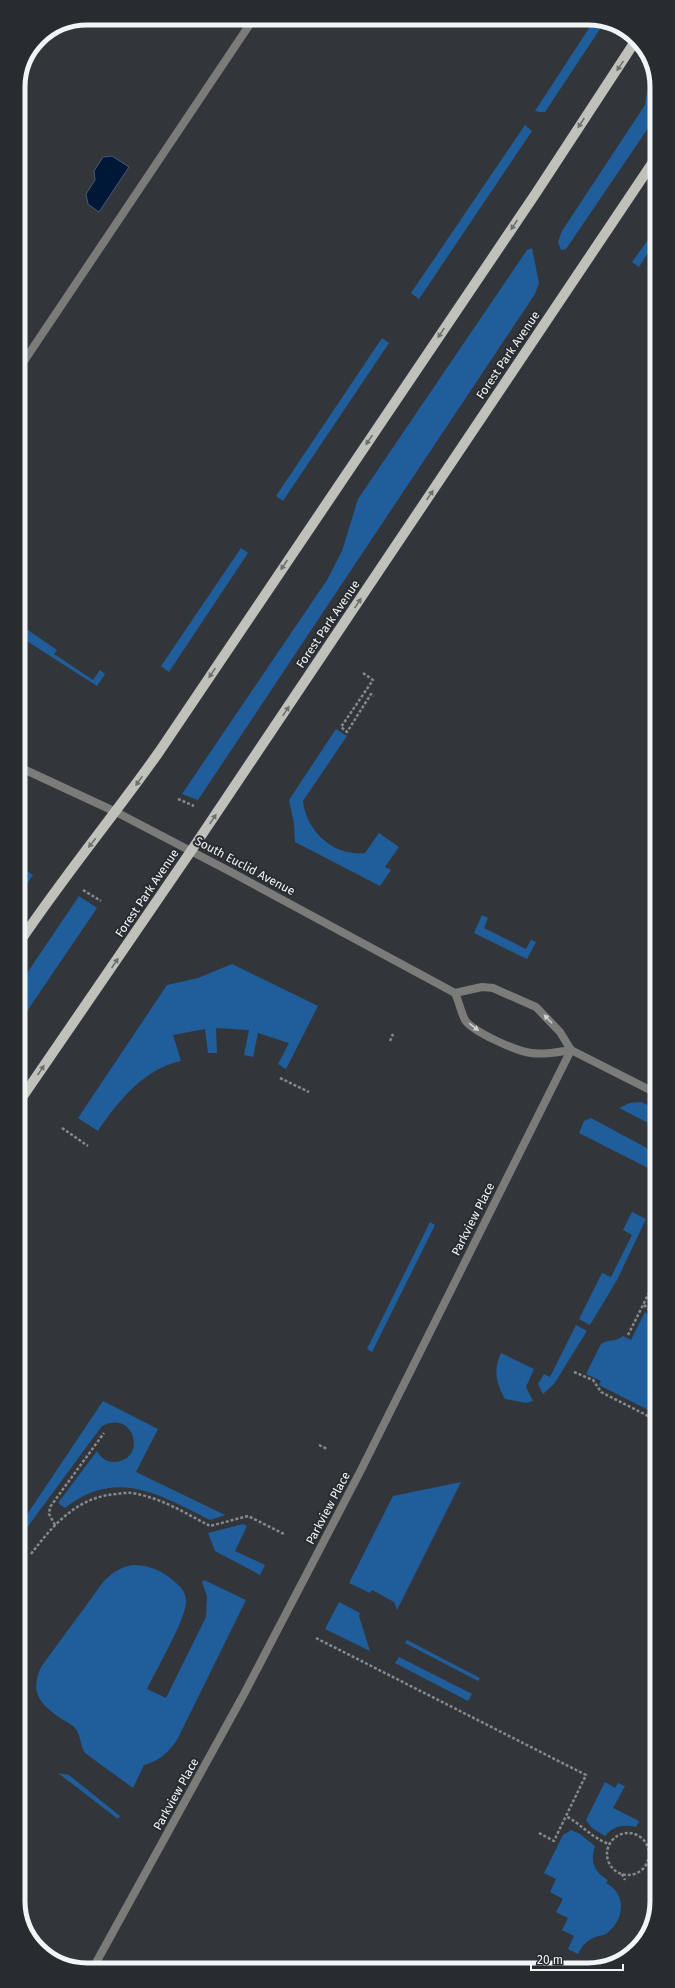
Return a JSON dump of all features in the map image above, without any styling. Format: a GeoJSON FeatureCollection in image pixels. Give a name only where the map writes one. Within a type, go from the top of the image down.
{"type":"FeatureCollection","features":[{"type":"Feature","properties":{"kind":"main road"},"geometry":{"type":"LineString","coordinates":[[25,934],[64,878],[116,812],[163,746],[536,193],[633,45]]}},
{"type":"Feature","properties":{"kind":"main road","name":"Forest Park Avenue"},"geometry":{"type":"LineString","coordinates":[[25,1093],[191,851],[650,166]]}},
{"type":"Feature","properties":{"kind":"street"},"geometry":{"type":"LineString","coordinates":[[25,360],[249,25]]}},
{"type":"Feature","properties":{"kind":"street","name":"South Euclid Avenue"},"geometry":{"type":"LineString","coordinates":[[25,770],[116,812],[456,993]]}},
{"type":"Feature","properties":{"kind":"street"},"geometry":{"type":"LineString","coordinates":[[571,1050],[560,1032],[548,1017],[536,1007],[493,988],[482,987],[456,993],[466,1020],[473,1028],[516,1049],[531,1053],[571,1050],[650,1090]]}},
{"type":"Feature","properties":{"kind":"street","name":"Parkview Place"},"geometry":{"type":"LineString","coordinates":[[96,1963],[244,1694],[358,1476],[571,1050]]}},
{"type":"Feature","properties":{"kind":"path"},"geometry":{"type":"LineString","coordinates":[[363,673],[373,680],[341,728],[347,732],[371,694],[374,696]]}},
{"type":"Feature","properties":{"kind":"path"},"geometry":{"type":"LineString","coordinates":[[178,799],[194,806]]}},
{"type":"Feature","properties":{"kind":"path"},"geometry":{"type":"LineString","coordinates":[[83,890],[101,901]]}},
{"type":"Feature","properties":{"kind":"path"},"geometry":{"type":"LineString","coordinates":[[390,1041],[393,1034]]}},
{"type":"Feature","properties":{"kind":"path"},"geometry":{"type":"LineString","coordinates":[[280,1078],[309,1092]]}},
{"type":"Feature","properties":{"kind":"path"},"geometry":{"type":"LineString","coordinates":[[62,1128],[88,1146]]}},
{"type":"Feature","properties":{"kind":"path"},"geometry":{"type":"LineString","coordinates":[[628,1335],[650,1292]]}},
{"type":"Feature","properties":{"kind":"path"},"geometry":{"type":"LineString","coordinates":[[644,1305],[650,1310]]}},
{"type":"Feature","properties":{"kind":"path"},"geometry":{"type":"LineString","coordinates":[[574,1372],[593,1380],[601,1392],[650,1417]]}},
{"type":"Feature","properties":{"kind":"path"},"geometry":{"type":"LineString","coordinates":[[55,1525],[49,1514],[50,1507],[104,1433]]}},
{"type":"Feature","properties":{"kind":"path"},"geometry":{"type":"LineString","coordinates":[[319,1445],[327,1449]]}},
{"type":"Feature","properties":{"kind":"path"},"geometry":{"type":"LineString","coordinates":[[31,1554],[55,1525],[81,1504],[108,1494],[136,1493],[163,1502],[210,1526],[248,1516],[284,1534]]}},
{"type":"Feature","properties":{"kind":"path"},"geometry":{"type":"LineString","coordinates":[[316,1638],[586,1775],[554,1841],[539,1833]]}},
{"type":"Feature","properties":{"kind":"path"},"geometry":{"type":"LineString","coordinates":[[566,1816],[580,1825],[592,1837],[609,1844]]}},
{"type":"Feature","properties":{"kind":"path"},"geometry":{"type":"LineString","coordinates":[[631,1833],[643,1840],[647,1845],[648,1859],[644,1866],[635,1874],[622,1874],[615,1871],[607,1859],[609,1844],[618,1835],[631,1833]]}},
{"type":"Feature","properties":{"kind":"path"},"geometry":{"type":"LineString","coordinates":[[622,1874],[625,1880]]}},
{"type":"Feature","properties":{"kind":"shaded area"},"geometry":{"type":"Polygon","coordinates":[[[591,25],[602,26],[545,112],[535,111],[591,25]]]}},
{"type":"Feature","properties":{"kind":"shaded area"},"geometry":{"type":"Polygon","coordinates":[[[649,78],[650,125],[566,249],[561,250],[558,242],[562,231],[645,105],[649,78]]]}},
{"type":"Feature","properties":{"kind":"shaded area"},"geometry":{"type":"Polygon","coordinates":[[[525,125],[532,131],[419,299],[411,293],[525,125]]]}},
{"type":"Feature","properties":{"kind":"shaded area"},"geometry":{"type":"Polygon","coordinates":[[[112,156],[129,167],[99,212],[88,204],[86,194],[95,180],[94,171],[103,157],[112,156]]]}},
{"type":"Feature","properties":{"kind":"shaded area"},"geometry":{"type":"Polygon","coordinates":[[[650,237],[650,250],[639,267],[632,262],[650,237]]]}},
{"type":"Feature","properties":{"kind":"shaded area"},"geometry":{"type":"Polygon","coordinates":[[[532,248],[539,283],[535,294],[198,800],[182,794],[327,580],[342,551],[358,499],[527,250],[532,248]]]}},
{"type":"Feature","properties":{"kind":"shaded area"},"geometry":{"type":"Polygon","coordinates":[[[382,338],[389,343],[283,501],[276,496],[382,338]]]}},
{"type":"Feature","properties":{"kind":"shaded area"},"geometry":{"type":"Polygon","coordinates":[[[241,548],[248,553],[169,672],[161,666],[241,548]]]}},
{"type":"Feature","properties":{"kind":"shaded area"},"geometry":{"type":"Polygon","coordinates":[[[25,628],[57,650],[54,654],[93,680],[100,670],[105,674],[97,686],[25,640],[25,628]]]}},
{"type":"Feature","properties":{"kind":"shaded area"},"geometry":{"type":"Polygon","coordinates":[[[336,729],[347,736],[303,801],[305,812],[316,832],[324,840],[343,851],[365,853],[379,833],[399,847],[385,867],[391,870],[380,886],[295,842],[294,824],[289,800],[336,729]]]}},
{"type":"Feature","properties":{"kind":"shaded area"},"geometry":{"type":"Polygon","coordinates":[[[25,870],[33,875],[25,886],[25,870]]]}},
{"type":"Feature","properties":{"kind":"shaded area"},"geometry":{"type":"Polygon","coordinates":[[[79,896],[97,908],[25,1014],[25,976],[79,896]]]}},
{"type":"Feature","properties":{"kind":"shaded area"},"geometry":{"type":"Polygon","coordinates":[[[482,915],[488,918],[484,928],[526,949],[531,940],[536,942],[527,959],[474,933],[482,915]]]}},
{"type":"Feature","properties":{"kind":"shaded area"},"geometry":{"type":"Polygon","coordinates":[[[232,964],[318,1006],[286,1069],[278,1064],[289,1043],[258,1033],[253,1057],[244,1055],[249,1030],[216,1028],[217,1053],[208,1053],[205,1029],[173,1035],[181,1061],[155,1071],[133,1088],[114,1109],[98,1131],[78,1118],[167,985],[198,978],[232,964]]]}},
{"type":"Feature","properties":{"kind":"shaded area"},"geometry":{"type":"Polygon","coordinates":[[[641,1102],[650,1106],[650,1124],[619,1108],[630,1103],[641,1102]]]}},
{"type":"Feature","properties":{"kind":"shaded area"},"geometry":{"type":"Polygon","coordinates":[[[591,1118],[650,1150],[650,1169],[579,1133],[584,1121],[591,1118]]]}},
{"type":"Feature","properties":{"kind":"shaded area"},"geometry":{"type":"Polygon","coordinates":[[[632,1212],[646,1219],[617,1280],[590,1325],[579,1319],[602,1273],[611,1277],[632,1235],[623,1230],[632,1212]]]}},
{"type":"Feature","properties":{"kind":"shaded area"},"geometry":{"type":"Polygon","coordinates":[[[430,1222],[435,1225],[372,1352],[367,1349],[430,1222]]]}},
{"type":"Feature","properties":{"kind":"shaded area"},"geometry":{"type":"Polygon","coordinates":[[[645,1312],[650,1316],[650,1411],[599,1385],[601,1381],[586,1374],[601,1344],[623,1336],[631,1340],[645,1312]]]}},
{"type":"Feature","properties":{"kind":"shaded area"},"geometry":{"type":"Polygon","coordinates":[[[576,1325],[587,1331],[554,1384],[543,1394],[538,1384],[544,1374],[550,1377],[576,1325]]]}},
{"type":"Feature","properties":{"kind":"shaded area"},"geometry":{"type":"Polygon","coordinates":[[[501,1353],[534,1369],[526,1387],[533,1401],[526,1403],[505,1399],[499,1387],[496,1371],[501,1353]]]}},
{"type":"Feature","properties":{"kind":"shaded area"},"geometry":{"type":"Polygon","coordinates":[[[103,1401],[158,1429],[136,1472],[225,1515],[210,1520],[156,1494],[138,1489],[120,1487],[102,1489],[84,1496],[65,1508],[58,1503],[97,1451],[104,1459],[114,1462],[125,1459],[131,1453],[134,1445],[133,1437],[129,1429],[123,1424],[113,1423],[102,1426],[25,1530],[25,1518],[103,1401]]]}},
{"type":"Feature","properties":{"kind":"shaded area"},"geometry":{"type":"Polygon","coordinates":[[[461,1482],[397,1610],[394,1602],[372,1590],[370,1593],[349,1583],[393,1496],[461,1482]]]}},
{"type":"Feature","properties":{"kind":"shaded area"},"geometry":{"type":"Polygon","coordinates":[[[243,1524],[247,1526],[235,1551],[265,1565],[260,1575],[215,1551],[208,1533],[243,1524]]]}},
{"type":"Feature","properties":{"kind":"shaded area"},"geometry":{"type":"Polygon","coordinates":[[[133,1565],[148,1567],[162,1572],[178,1584],[186,1599],[186,1606],[177,1630],[147,1689],[166,1698],[206,1617],[207,1596],[202,1582],[204,1580],[246,1600],[177,1740],[163,1756],[144,1765],[133,1788],[85,1753],[76,1729],[55,1715],[43,1704],[39,1698],[36,1685],[41,1667],[104,1581],[117,1570],[133,1565]]]}},
{"type":"Feature","properties":{"kind":"shaded area"},"geometry":{"type":"Polygon","coordinates":[[[339,1602],[360,1613],[359,1616],[370,1651],[325,1629],[339,1602]]]}},
{"type":"Feature","properties":{"kind":"shaded area"},"geometry":{"type":"Polygon","coordinates":[[[407,1640],[480,1678],[478,1681],[405,1643],[407,1640]]]}},
{"type":"Feature","properties":{"kind":"shaded area"},"geometry":{"type":"Polygon","coordinates":[[[399,1657],[472,1694],[468,1701],[395,1663],[399,1657]]]}},
{"type":"Feature","properties":{"kind":"shaded area"},"geometry":{"type":"Polygon","coordinates":[[[58,1773],[69,1775],[120,1816],[118,1819],[58,1773]]]}},
{"type":"Feature","properties":{"kind":"shaded area"},"geometry":{"type":"Polygon","coordinates":[[[605,1782],[615,1788],[618,1783],[625,1786],[613,1808],[639,1821],[636,1827],[627,1826],[615,1828],[605,1836],[592,1828],[586,1820],[605,1782]]]}},
{"type":"Feature","properties":{"kind":"shaded area"},"geometry":{"type":"Polygon","coordinates":[[[571,1830],[580,1834],[595,1846],[593,1857],[594,1866],[603,1877],[608,1880],[606,1883],[618,1894],[621,1907],[617,1922],[612,1928],[606,1934],[588,1941],[578,1954],[568,1949],[574,1936],[562,1930],[568,1918],[556,1912],[563,1899],[550,1892],[556,1879],[544,1873],[563,1835],[571,1830]]]}}]}
